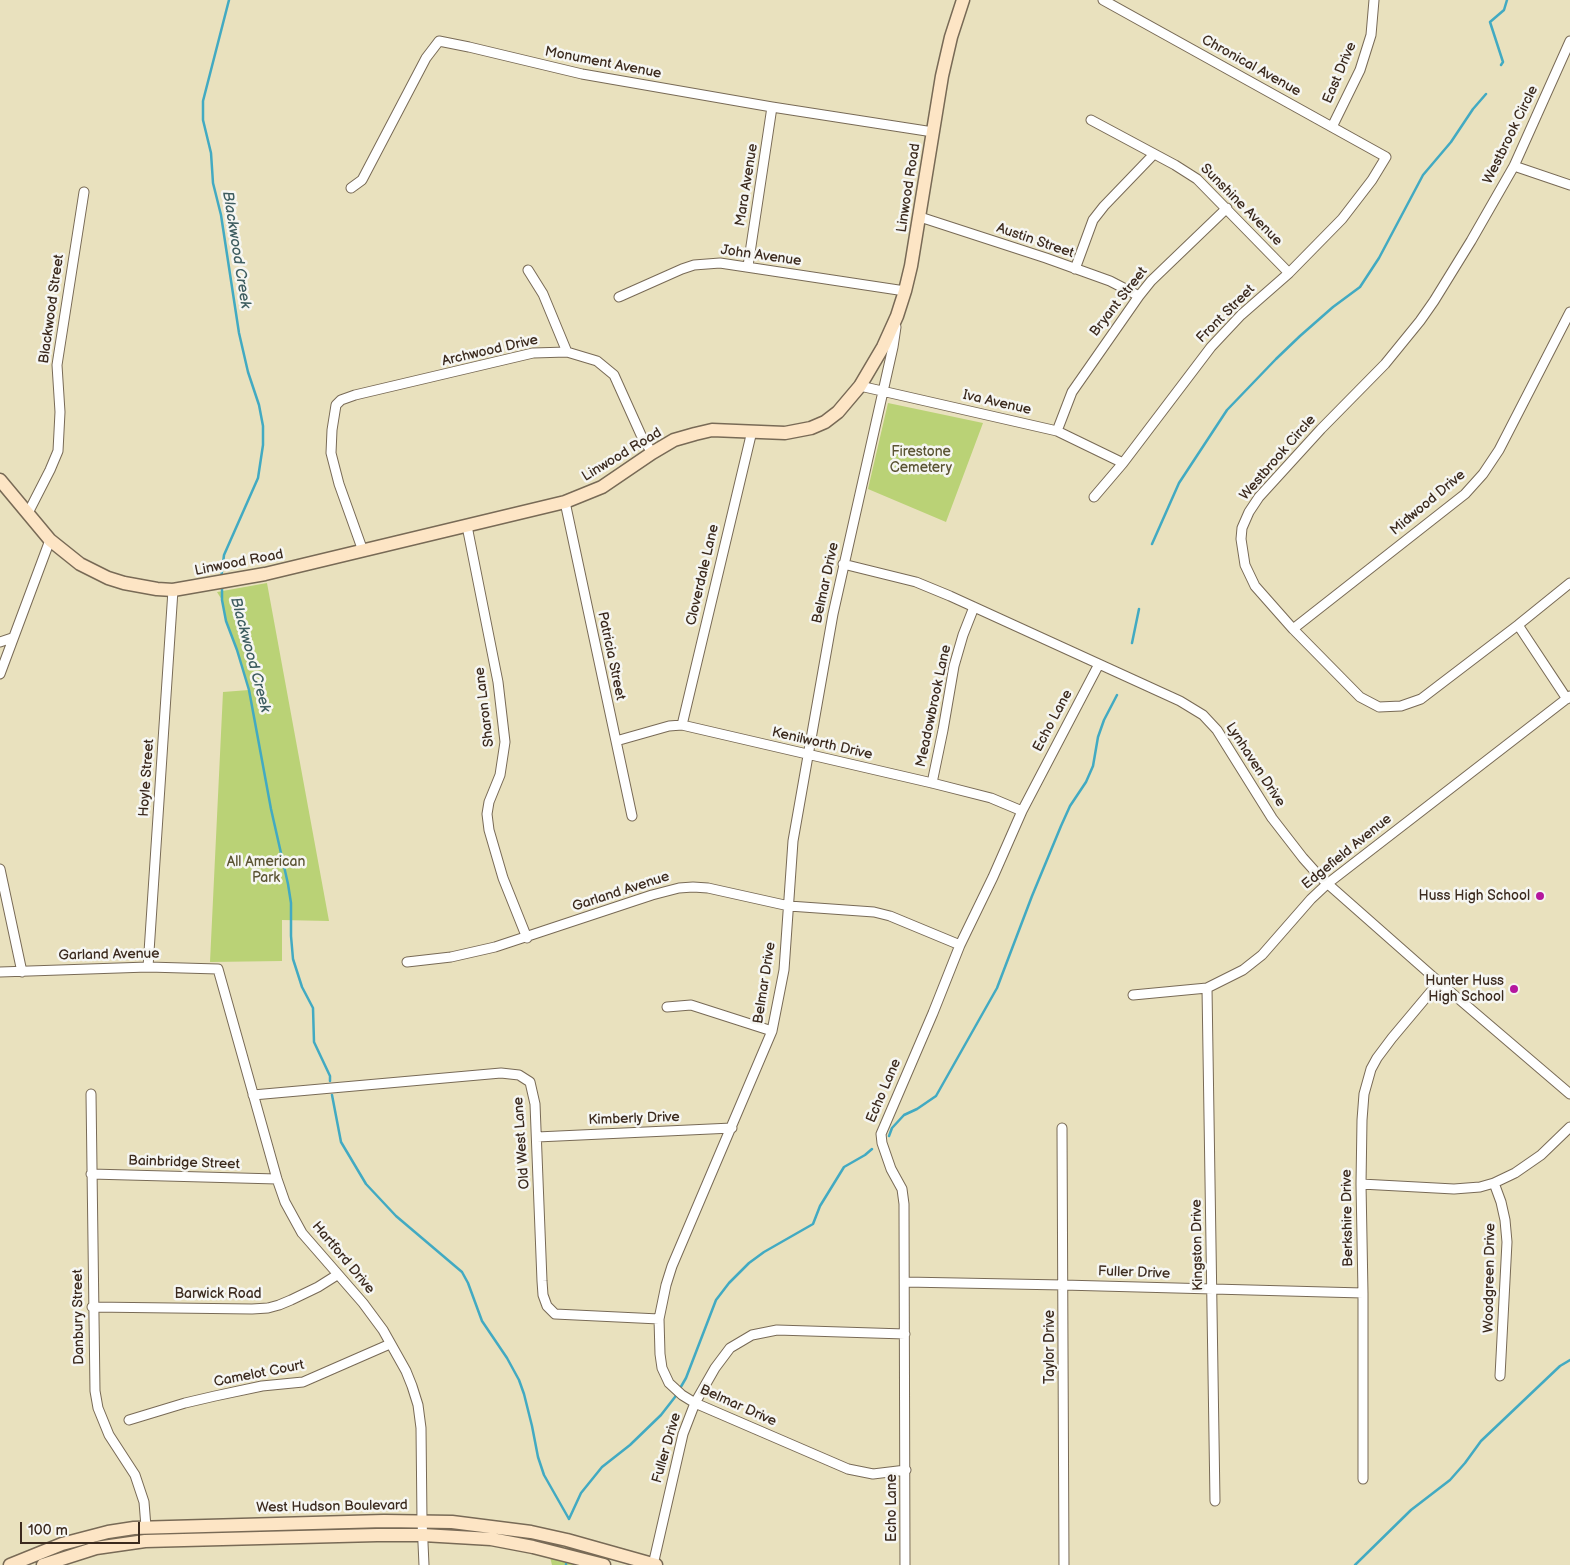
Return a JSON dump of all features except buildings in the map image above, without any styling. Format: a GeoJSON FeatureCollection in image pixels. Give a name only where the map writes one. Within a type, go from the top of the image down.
{"type":"FeatureCollection","features":[{"type":"Feature","properties":{"kind":"main road","name":"Linwood Road"},"geometry":{"type":"LineString","coordinates":[[0,480],[50,540],[80,564],[108,578],[138,586],[173,590],[245,578],[565,502],[602,486],[674,440],[694,434],[712,430],[785,433],[811,428],[825,422],[838,412],[860,386],[879,354],[897,316],[905,291],[920,217],[933,132],[951,36],[963,0]]}},
{"type":"Feature","properties":{"kind":"main road","name":"West Hudson Boulevard"},"geometry":{"type":"LineString","coordinates":[[10,1565],[42,1550],[82,1538],[108,1532],[146,1527],[422,1521],[481,1525],[531,1532],[654,1565]]}},
{"type":"Feature","properties":{"kind":"main road","name":"West Hudson Boulevard"},"geometry":{"type":"LineString","coordinates":[[43,1565],[96,1548],[145,1541],[362,1535],[423,1535],[490,1539],[533,1547],[604,1565]]}},
{"type":"Feature","properties":{"kind":"street","name":"Chronical Avenue"},"geometry":{"type":"LineString","coordinates":[[1103,0],[1386,157]]}},
{"type":"Feature","properties":{"kind":"street","name":"East Drive"},"geometry":{"type":"LineString","coordinates":[[1332,127],[1360,70],[1371,35],[1373,0]]}},
{"type":"Feature","properties":{"kind":"street","name":"Westbrook Circle"},"geometry":{"type":"LineString","coordinates":[[1570,41],[1514,166],[1471,240],[1420,321],[1385,364],[1314,435],[1259,497],[1249,512],[1242,528],[1241,539],[1247,570],[1254,586],[1360,697],[1379,707],[1388,708],[1409,704],[1421,699],[1570,583]]}},
{"type":"Feature","properties":{"kind":"street","name":"Monument Avenue"},"geometry":{"type":"LineString","coordinates":[[350,188],[362,180],[426,58],[440,42],[582,74],[772,108],[933,132]]}},
{"type":"Feature","properties":{"kind":"street","name":"Mara Avenue"},"geometry":{"type":"LineString","coordinates":[[748,266],[772,108]]}},
{"type":"Feature","properties":{"kind":"street","name":"Sunshine Avenue"},"geometry":{"type":"LineString","coordinates":[[1091,120],[1197,178],[1289,273]]}},
{"type":"Feature","properties":{"kind":"street"},"geometry":{"type":"LineString","coordinates":[[1075,269],[1093,220],[1154,154]]}},
{"type":"Feature","properties":{"kind":"street","name":"Front Street"},"geometry":{"type":"LineString","coordinates":[[1094,497],[1123,463],[1211,347],[1241,316],[1289,273],[1342,219],[1372,180],[1386,157]]}},
{"type":"Feature","properties":{"kind":"street"},"geometry":{"type":"LineString","coordinates":[[1514,166],[1570,185]]}},
{"type":"Feature","properties":{"kind":"street","name":"Blackwood Street"},"geometry":{"type":"LineString","coordinates":[[28,513],[58,451],[60,412],[57,365],[84,192]]}},
{"type":"Feature","properties":{"kind":"street","name":"Bryant Street"},"geometry":{"type":"LineString","coordinates":[[1057,431],[1072,392],[1139,296],[1151,281],[1227,208]]}},
{"type":"Feature","properties":{"kind":"street","name":"Austin Street"},"geometry":{"type":"LineString","coordinates":[[920,217],[1110,281],[1139,296]]}},
{"type":"Feature","properties":{"kind":"street","name":"John Avenue"},"geometry":{"type":"LineString","coordinates":[[620,297],[694,265],[720,263],[905,291]]}},
{"type":"Feature","properties":{"kind":"street"},"geometry":{"type":"LineString","coordinates":[[528,270],[543,294],[566,352]]}},
{"type":"Feature","properties":{"kind":"street","name":"Midwood Drive"},"geometry":{"type":"LineString","coordinates":[[1293,629],[1465,494],[1483,474],[1499,450],[1570,312]]}},
{"type":"Feature","properties":{"kind":"street","name":"Belmar Drive"},"geometry":{"type":"LineString","coordinates":[[897,316],[893,347],[843,564],[793,841],[784,970],[772,1031],[672,1266],[659,1319],[660,1354],[663,1370],[669,1383],[695,1403],[848,1469],[873,1474],[906,1470]]}},
{"type":"Feature","properties":{"kind":"street","name":"Archwood Drive"},"geometry":{"type":"LineString","coordinates":[[363,551],[339,484],[331,452],[336,405],[341,400],[355,395],[533,353],[566,352],[597,361],[614,375],[652,453]]}},
{"type":"Feature","properties":{"kind":"street","name":"Iva Avenue"},"geometry":{"type":"LineString","coordinates":[[860,386],[1057,431],[1123,463]]}},
{"type":"Feature","properties":{"kind":"street","name":"Cloverdale Lane"},"geometry":{"type":"LineString","coordinates":[[682,725],[752,431]]}},
{"type":"Feature","properties":{"kind":"street","name":"Patricia Street"},"geometry":{"type":"LineString","coordinates":[[565,502],[632,816]]}},
{"type":"Feature","properties":{"kind":"street","name":"Sharon Lane"},"geometry":{"type":"LineString","coordinates":[[467,526],[498,682],[505,742],[500,775],[489,802],[487,814],[489,830],[503,878],[527,938]]}},
{"type":"Feature","properties":{"kind":"street"},"geometry":{"type":"LineString","coordinates":[[0,674],[50,540]]}},
{"type":"Feature","properties":{"kind":"street","name":"Lynhaven Drive"},"geometry":{"type":"LineString","coordinates":[[843,564],[916,582],[1194,709],[1210,722],[1232,753],[1272,818],[1303,858],[1328,884],[1570,1094]]}},
{"type":"Feature","properties":{"kind":"street","name":"Hoyle Street"},"geometry":{"type":"LineString","coordinates":[[148,967],[173,590]]}},
{"type":"Feature","properties":{"kind":"street","name":"Meadowbrook Lane"},"geometry":{"type":"LineString","coordinates":[[932,783],[954,666],[974,607]]}},
{"type":"Feature","properties":{"kind":"street"},"geometry":{"type":"LineString","coordinates":[[1518,625],[1568,698]]}},
{"type":"Feature","properties":{"kind":"street"},"geometry":{"type":"LineString","coordinates":[[0,642],[12,638]]}},
{"type":"Feature","properties":{"kind":"street","name":"Echo Lane"},"geometry":{"type":"LineString","coordinates":[[906,1565],[905,1217],[902,1189],[891,1169],[882,1143],[881,1134],[960,945],[993,877],[1022,810],[1099,664]]}},
{"type":"Feature","properties":{"kind":"street","name":"Edgefield Avenue"},"geometry":{"type":"LineString","coordinates":[[1132,995],[1207,988],[1243,970],[1262,956],[1311,899],[1328,884],[1568,698]]}},
{"type":"Feature","properties":{"kind":"street","name":"Kenilworth Drive"},"geometry":{"type":"LineString","coordinates":[[616,741],[669,726],[682,725],[932,783],[990,798],[1022,810]]}},
{"type":"Feature","properties":{"kind":"street"},"geometry":{"type":"LineString","coordinates":[[0,869],[22,972]]}},
{"type":"Feature","properties":{"kind":"street","name":"Garland Avenue"},"geometry":{"type":"LineString","coordinates":[[407,962],[451,957],[495,947],[527,938],[652,895],[678,888],[693,887],[708,888],[789,906],[874,912],[890,916],[960,945]]}},
{"type":"Feature","properties":{"kind":"street","name":"Garland Avenue"},"geometry":{"type":"LineString","coordinates":[[0,972],[148,967],[218,969]]}},
{"type":"Feature","properties":{"kind":"street","name":"Hartford Drive"},"geometry":{"type":"LineString","coordinates":[[218,969],[285,1202],[302,1233],[367,1308],[383,1330],[406,1371],[420,1414],[424,1565]]}},
{"type":"Feature","properties":{"kind":"street","name":"Berkshire Drive"},"geometry":{"type":"LineString","coordinates":[[1363,1479],[1361,1184],[1364,1094],[1371,1069],[1392,1038],[1439,982]]}},
{"type":"Feature","properties":{"kind":"street","name":"Kingston Drive"},"geometry":{"type":"LineString","coordinates":[[1207,988],[1215,1501]]}},
{"type":"Feature","properties":{"kind":"street"},"geometry":{"type":"LineString","coordinates":[[667,1007],[691,1005],[772,1031]]}},
{"type":"Feature","properties":{"kind":"street","name":"Old West Lane"},"geometry":{"type":"LineString","coordinates":[[253,1095],[501,1073],[519,1075],[530,1082],[536,1104],[542,1281],[543,1295],[547,1306],[555,1314],[659,1319]]}},
{"type":"Feature","properties":{"kind":"street","name":"Danbury Street"},"geometry":{"type":"LineString","coordinates":[[91,1094],[92,1307],[95,1390],[98,1408],[109,1435],[135,1475],[144,1502],[146,1527]]}},
{"type":"Feature","properties":{"kind":"street"},"geometry":{"type":"LineString","coordinates":[[1361,1184],[1454,1189],[1480,1187],[1515,1173],[1541,1156],[1570,1127]]}},
{"type":"Feature","properties":{"kind":"street","name":"Kimberly Drive"},"geometry":{"type":"LineString","coordinates":[[537,1137],[732,1128]]}},
{"type":"Feature","properties":{"kind":"street","name":"Taylor Drive"},"geometry":{"type":"LineString","coordinates":[[1062,1128],[1064,1565]]}},
{"type":"Feature","properties":{"kind":"street","name":"Bainbridge Street"},"geometry":{"type":"LineString","coordinates":[[91,1174],[277,1179]]}},
{"type":"Feature","properties":{"kind":"street","name":"Woodgreen Drive"},"geometry":{"type":"LineString","coordinates":[[1494,1183],[1503,1211],[1507,1242],[1500,1376]]}},
{"type":"Feature","properties":{"kind":"street","name":"Barwick Road"},"geometry":{"type":"LineString","coordinates":[[92,1307],[268,1308],[291,1300],[337,1275]]}},
{"type":"Feature","properties":{"kind":"street","name":"Fuller Drive"},"geometry":{"type":"LineString","coordinates":[[905,1282],[1063,1284],[1363,1293]]}},
{"type":"Feature","properties":{"kind":"street","name":"Fuller Drive"},"geometry":{"type":"LineString","coordinates":[[654,1565],[675,1463],[683,1434],[695,1403],[718,1363],[730,1348],[752,1335],[777,1330],[905,1334]]}},
{"type":"Feature","properties":{"kind":"street","name":"Camelot Court"},"geometry":{"type":"LineString","coordinates":[[129,1420],[215,1396],[262,1386],[303,1382],[390,1344]]}},
{"type":"Feature","properties":{"kind":"green space","name":"Firestone Cemetery"},"geometry":{"type":"Polygon","coordinates":[[[888,403],[983,423],[946,522],[868,489],[888,403]]]}},
{"type":"Feature","properties":{"kind":"green space","name":"All American Park"},"geometry":{"type":"Polygon","coordinates":[[[267,583],[329,921],[282,920],[282,961],[210,962],[223,692],[249,690],[226,621],[222,600],[217,592],[267,583]]]}},
{"type":"Feature","properties":{"kind":"green space"},"geometry":{"type":"Polygon","coordinates":[[[550,1557],[582,1565],[552,1565],[550,1557]]]}},
{"type":"Feature","properties":{"kind":"waterway","name":"Blackwood Creek"},"geometry":{"type":"LineString","coordinates":[[221,579],[224,555],[258,478],[263,445],[263,426],[239,333],[221,215],[213,183],[211,153],[203,120],[203,101],[229,0]]}},
{"type":"Feature","properties":{"kind":"waterway"},"geometry":{"type":"LineString","coordinates":[[1501,65],[1503,62],[1490,22],[1504,10],[1507,0]]}},
{"type":"Feature","properties":{"kind":"waterway"},"geometry":{"type":"LineString","coordinates":[[1152,544],[1179,483],[1227,410],[1300,336],[1333,307],[1360,287],[1379,258],[1423,175],[1451,142],[1473,109],[1486,94]]}},
{"type":"Feature","properties":{"kind":"waterway","name":"Blackwood Creek"},"geometry":{"type":"LineString","coordinates":[[222,587],[222,600],[226,621],[249,690],[271,809],[288,884],[291,903],[293,959],[302,987],[313,1008],[314,1042],[330,1076],[330,1081]]}},
{"type":"Feature","properties":{"kind":"waterway"},"geometry":{"type":"LineString","coordinates":[[1132,643],[1139,609]]}},
{"type":"Feature","properties":{"kind":"waterway"},"geometry":{"type":"LineString","coordinates":[[889,1136],[892,1128],[904,1115],[936,1096],[997,988],[1061,826],[1093,766],[1098,737],[1104,720],[1117,695]]}},
{"type":"Feature","properties":{"kind":"waterway","name":"Blackwood Creek"},"geometry":{"type":"LineString","coordinates":[[332,1095],[341,1142],[366,1184],[396,1216],[462,1272],[482,1321],[507,1358],[519,1380],[544,1475],[569,1519]]}},
{"type":"Feature","properties":{"kind":"waterway"},"geometry":{"type":"LineString","coordinates":[[569,1519],[581,1493],[602,1467],[630,1445],[661,1415],[675,1397],[686,1378],[716,1300],[729,1283],[749,1263],[764,1252],[813,1224],[820,1206],[844,1167],[872,1149]]}},
{"type":"Feature","properties":{"kind":"waterway"},"geometry":{"type":"LineString","coordinates":[[1355,1565],[1411,1510],[1450,1480],[1481,1441],[1560,1366],[1570,1360]]}},
{"type":"Feature","properties":{"kind":"place","name":"Huss High School"},"geometry":{"type":"Point","coordinates":[1540,896]}},
{"type":"Feature","properties":{"kind":"place","name":"Hunter Huss High School"},"geometry":{"type":"Point","coordinates":[1514,989]}}]}
